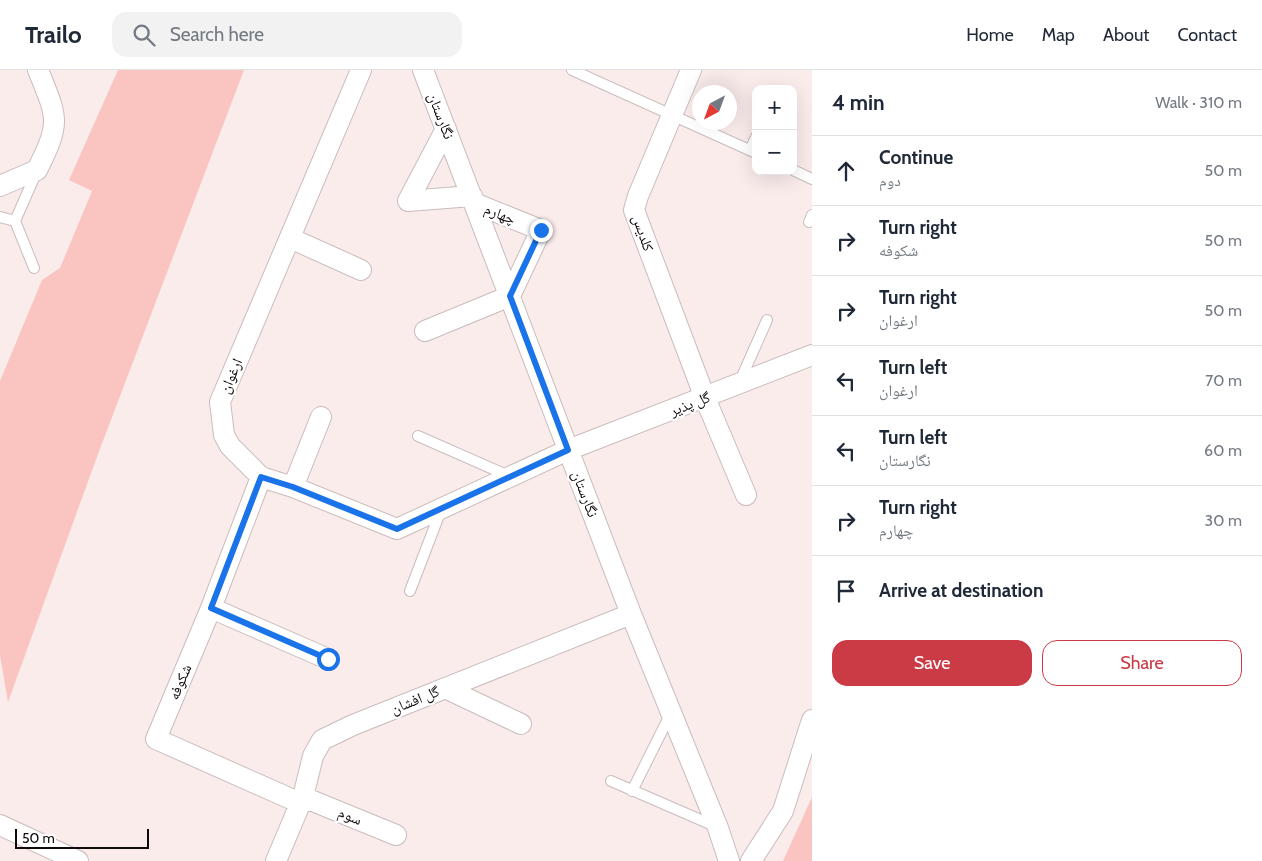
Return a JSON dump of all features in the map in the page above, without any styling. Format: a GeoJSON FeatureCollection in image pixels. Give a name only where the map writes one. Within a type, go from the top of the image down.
{"type":"FeatureCollection","features":[{"type":"Feature","properties":{"kind":"street"},"geometry":{"type":"LineString","coordinates":[[0,186],[37,170],[54,132],[56,112],[38,70]]}},
{"type":"Feature","properties":{"kind":"street","name":"ارغوان"},"geometry":{"type":"LineString","coordinates":[[361,70],[220,402],[224,435],[230,446],[261,477],[293,487],[397,529],[568,450]]}},
{"type":"Feature","properties":{"kind":"street","name":"نگارستان"},"geometry":{"type":"LineString","coordinates":[[423,70],[631,614],[718,828],[729,861]]}},
{"type":"Feature","properties":{"kind":"street","name":"کلدیس"},"geometry":{"type":"LineString","coordinates":[[691,70],[634,210],[705,398],[746,494]]}},
{"type":"Feature","properties":{"kind":"street"},"geometry":{"type":"LineString","coordinates":[[446,128],[408,201],[473,200]]}},
{"type":"Feature","properties":{"kind":"street","name":"چهارم"},"geometry":{"type":"LineString","coordinates":[[473,200],[541,230],[510,296]]}},
{"type":"Feature","properties":{"kind":"street"},"geometry":{"type":"LineString","coordinates":[[290,238],[361,270]]}},
{"type":"Feature","properties":{"kind":"street"},"geometry":{"type":"LineString","coordinates":[[425,331],[510,296]]}},
{"type":"Feature","properties":{"kind":"street","name":"گل پذیر"},"geometry":{"type":"LineString","coordinates":[[568,450],[812,355]]}},
{"type":"Feature","properties":{"kind":"street"},"geometry":{"type":"LineString","coordinates":[[293,487],[320,417]]}},
{"type":"Feature","properties":{"kind":"street","name":"شکوفه"},"geometry":{"type":"LineString","coordinates":[[261,477],[211,608],[156,739],[302,800]]}},
{"type":"Feature","properties":{"kind":"street"},"geometry":{"type":"LineString","coordinates":[[211,608],[328,659]]}},
{"type":"Feature","properties":{"kind":"street","name":"گل افشان"},"geometry":{"type":"LineString","coordinates":[[276,861],[302,800],[313,756],[322,740],[445,688],[631,614]]}},
{"type":"Feature","properties":{"kind":"street"},"geometry":{"type":"LineString","coordinates":[[445,688],[521,724]]}},
{"type":"Feature","properties":{"kind":"street"},"geometry":{"type":"LineString","coordinates":[[751,861],[783,811],[812,720]]}},
{"type":"Feature","properties":{"kind":"street","name":"سوم"},"geometry":{"type":"LineString","coordinates":[[302,800],[396,835]]}},
{"type":"Feature","properties":{"kind":"street"},"geometry":{"type":"LineString","coordinates":[[0,825],[78,861]]}},
{"type":"Feature","properties":{"kind":"lane"},"geometry":{"type":"LineString","coordinates":[[572,70],[673,114],[752,152]]}},
{"type":"Feature","properties":{"kind":"lane"},"geometry":{"type":"LineString","coordinates":[[34,268],[15,221],[37,170]]}},
{"type":"Feature","properties":{"kind":"lane"},"geometry":{"type":"LineString","coordinates":[[797,172],[812,179]]}},
{"type":"Feature","properties":{"kind":"lane"},"geometry":{"type":"LineString","coordinates":[[0,216],[15,221]]}},
{"type":"Feature","properties":{"kind":"lane"},"geometry":{"type":"LineString","coordinates":[[739,385],[767,320]]}},
{"type":"Feature","properties":{"kind":"lane"},"geometry":{"type":"LineString","coordinates":[[418,436],[509,476]]}},
{"type":"Feature","properties":{"kind":"lane"},"geometry":{"type":"LineString","coordinates":[[410,591],[442,508]]}},
{"type":"Feature","properties":{"kind":"lane"},"geometry":{"type":"LineString","coordinates":[[632,791],[671,713]]}},
{"type":"Feature","properties":{"kind":"lane"},"geometry":{"type":"LineString","coordinates":[[610,781],[718,828]]}},
{"type":"Feature","properties":{"kind":"shaded area"},"geometry":{"type":"Polygon","coordinates":[[[118,70],[244,70],[98,454],[8,702],[0,655],[0,381],[42,280],[60,268],[92,191],[69,180],[118,70]]]}},
{"type":"Feature","properties":{"kind":"shaded area"},"geometry":{"type":"Polygon","coordinates":[[[812,797],[812,861],[783,861],[812,797]]]}},
{"type":"Feature","properties":{"kind":"route"},"geometry":{"type":"LineString","coordinates":[[328,659],[211,608],[261,477],[293,487],[397,529],[568,450],[510,296],[541,230]]}}]}
